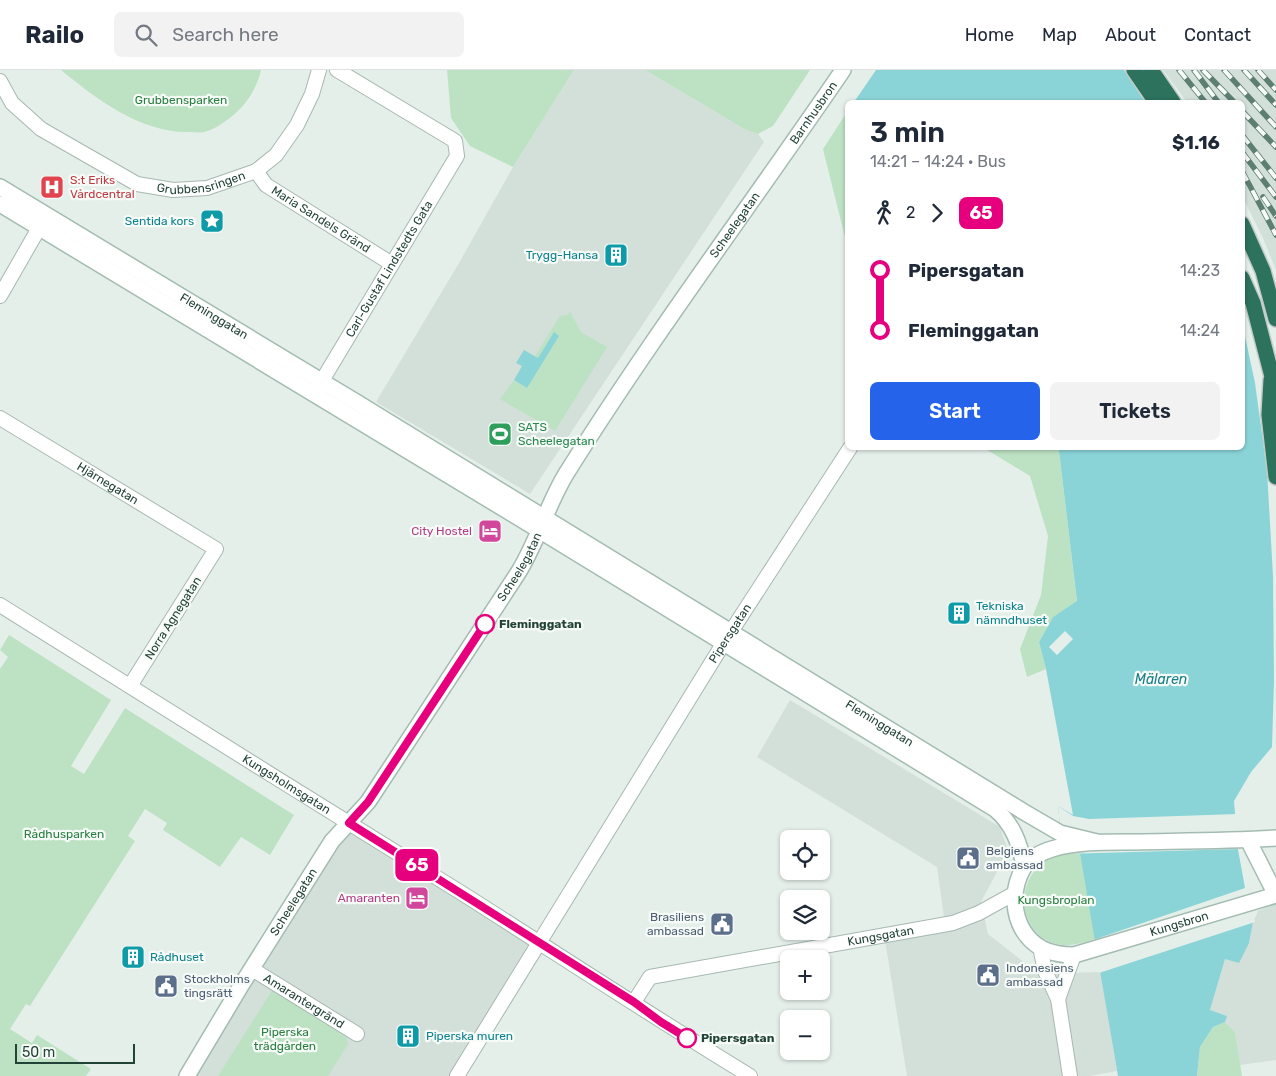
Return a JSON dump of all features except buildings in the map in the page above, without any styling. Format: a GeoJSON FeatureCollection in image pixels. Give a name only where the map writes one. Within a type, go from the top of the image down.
{"type":"FeatureCollection","features":[{"type":"Feature","properties":{"kind":"highway"},"geometry":{"type":"LineString","coordinates":[[1134,70],[1155,100]]}},
{"type":"Feature","properties":{"kind":"highway"},"geometry":{"type":"LineString","coordinates":[[1151,70],[1172,100]]}},
{"type":"Feature","properties":{"kind":"highway"},"geometry":{"type":"LineString","coordinates":[[1245,231],[1276,299]]}},
{"type":"Feature","properties":{"kind":"highway"},"geometry":{"type":"LineString","coordinates":[[1263,271],[1276,319]]}},
{"type":"Feature","properties":{"kind":"highway"},"geometry":{"type":"LineString","coordinates":[[1245,285],[1253,303],[1276,392]]}},
{"type":"Feature","properties":{"kind":"highway"},"geometry":{"type":"LineString","coordinates":[[1271,371],[1269,415],[1276,477]]}},
{"type":"Feature","properties":{"kind":"street","name":"Grubbensringen"},"geometry":{"type":"LineString","coordinates":[[0,81],[12,103],[41,129],[137,184],[173,190],[207,188],[256,171],[276,155],[297,125],[312,94],[319,70]]}},
{"type":"Feature","properties":{"kind":"street","name":"Carl-Gustaf Lindstedts Gata"},"geometry":{"type":"LineString","coordinates":[[318,388],[457,156],[454,141],[337,70]]}},
{"type":"Feature","properties":{"kind":"street","name":"Barnhusbron"},"geometry":{"type":"LineString","coordinates":[[784,157],[843,70]]}},
{"type":"Feature","properties":{"kind":"street","name":"Scheelegatan"},"geometry":{"type":"LineString","coordinates":[[187,1076],[332,841],[368,802],[528,557],[541,524],[565,475],[667,321],[784,157]]}},
{"type":"Feature","properties":{"kind":"street","name":"Maria Sandels Gränd"},"geometry":{"type":"LineString","coordinates":[[256,171],[266,185],[392,264]]}},
{"type":"Feature","properties":{"kind":"street","name":"Fleminggatan"},"geometry":{"type":"LineString","coordinates":[[0,187],[318,388],[726,638],[995,809],[1011,825],[1022,852],[1024,866]]}},
{"type":"Feature","properties":{"kind":"street","name":"Fleminggatan"},"geometry":{"type":"LineString","coordinates":[[0,204],[318,388]]}},
{"type":"Feature","properties":{"kind":"street"},"geometry":{"type":"LineString","coordinates":[[0,296],[39,228]]}},
{"type":"Feature","properties":{"kind":"street","name":"Hjärnegatan"},"geometry":{"type":"LineString","coordinates":[[0,418],[216,549]]}},
{"type":"Feature","properties":{"kind":"street","name":"Pipersgatan"},"geometry":{"type":"LineString","coordinates":[[457,1076],[726,638],[849,450]]}},
{"type":"Feature","properties":{"kind":"street","name":"Norra Agnegatan"},"geometry":{"type":"LineString","coordinates":[[130,686],[216,549]]}},
{"type":"Feature","properties":{"kind":"street","name":"Kungsholmsgatan"},"geometry":{"type":"LineString","coordinates":[[0,605],[634,1002],[661,1022],[750,1076]]}},
{"type":"Feature","properties":{"kind":"street","name":"Fleminggatan"},"geometry":{"type":"LineString","coordinates":[[726,638],[1024,812],[1061,840]]}},
{"type":"Feature","properties":{"kind":"street"},"geometry":{"type":"LineString","coordinates":[[1058,999],[1078,954],[1060,955],[1040,947],[1019,923],[1016,914],[1015,892],[1024,866],[1033,858],[1053,848],[1061,840],[1097,842],[1276,838]]}},
{"type":"Feature","properties":{"kind":"street"},"geometry":{"type":"LineString","coordinates":[[1248,840],[1276,896]]}},
{"type":"Feature","properties":{"kind":"street","name":"Kungsgatan"},"geometry":{"type":"LineString","coordinates":[[634,1002],[650,977],[953,923],[979,913],[1015,892]]}},
{"type":"Feature","properties":{"kind":"street","name":"Kungsbron"},"geometry":{"type":"LineString","coordinates":[[1078,954],[1276,896]]}},
{"type":"Feature","properties":{"kind":"street"},"geometry":{"type":"LineString","coordinates":[[1040,947],[1045,971],[1058,999],[1070,1076]]}},
{"type":"Feature","properties":{"kind":"street","name":"Amarantergränd"},"geometry":{"type":"LineString","coordinates":[[252,969],[357,1034]]}},
{"type":"Feature","properties":{"kind":"shaded area"},"geometry":{"type":"Polygon","coordinates":[[[574,70],[645,70],[746,130],[758,134],[764,142],[530,494],[376,402],[459,263],[513,167],[574,70]]]}},
{"type":"Feature","properties":{"kind":"shaded area"},"geometry":{"type":"Polygon","coordinates":[[[1163,70],[1276,70],[1276,270],[1245,202],[1245,100],[1186,100],[1163,70]]]}},
{"type":"Feature","properties":{"kind":"shaded area"},"geometry":{"type":"Polygon","coordinates":[[[790,700],[1000,827],[1008,851],[981,902],[988,934],[1039,974],[1101,972],[1117,1071],[1089,1076],[907,1076],[884,934],[945,924],[937,867],[757,757],[790,700]]]}},
{"type":"Feature","properties":{"kind":"shaded area"},"geometry":{"type":"Polygon","coordinates":[[[345,821],[539,943],[457,1076],[186,1076],[345,821]]]}},
{"type":"Feature","properties":{"kind":"shaded area"},"geometry":{"type":"Polygon","coordinates":[[[1276,903],[1276,1060],[1240,1065],[1235,1032],[1225,1022],[1227,1016],[1210,1010],[1225,959],[1249,943],[1253,922],[1258,911],[1276,903]]]}},
{"type":"Feature","properties":{"kind":"green space","name":"Grubbensparken"},"geometry":{"type":"Polygon","coordinates":[[[61,70],[261,70],[254,90],[236,113],[218,126],[199,132],[171,131],[137,120],[104,103],[61,70]]]}},
{"type":"Feature","properties":{"kind":"green space"},"geometry":{"type":"Polygon","coordinates":[[[447,70],[574,70],[513,167],[470,146],[451,118],[447,70]]]}},
{"type":"Feature","properties":{"kind":"green space"},"geometry":{"type":"Polygon","coordinates":[[[645,70],[810,70],[773,126],[758,134],[746,130],[645,70]]]}},
{"type":"Feature","properties":{"kind":"green space"},"geometry":{"type":"Polygon","coordinates":[[[845,115],[845,237],[823,149],[845,115]]]}},
{"type":"Feature","properties":{"kind":"green space"},"geometry":{"type":"Polygon","coordinates":[[[570,312],[581,332],[607,347],[555,431],[500,399],[514,380],[527,388],[553,333],[538,358],[535,356],[560,316],[567,315],[570,312]]]}},
{"type":"Feature","properties":{"kind":"green space"},"geometry":{"type":"Polygon","coordinates":[[[987,450],[1059,451],[1077,602],[1053,617],[1039,642],[1046,669],[1027,677],[1020,649],[1041,595],[1048,536],[1030,476],[987,450]]]}},
{"type":"Feature","properties":{"kind":"green space","name":"Rådhusparken"},"geometry":{"type":"Polygon","coordinates":[[[9,635],[111,700],[71,766],[84,774],[125,708],[294,815],[270,855],[241,837],[220,867],[163,830],[167,823],[145,809],[128,836],[135,841],[30,1006],[26,1004],[10,1029],[32,1043],[37,1035],[91,1069],[86,1076],[0,1076],[0,669],[8,657],[0,650],[9,635]]]}},
{"type":"Feature","properties":{"kind":"green space","name":"Kungsbroplan"},"geometry":{"type":"Polygon","coordinates":[[[1063,854],[1080,854],[1095,939],[1069,945],[1053,943],[1042,937],[1034,929],[1028,920],[1024,897],[1031,875],[1039,866],[1063,854]]]}},
{"type":"Feature","properties":{"kind":"green space","name":"Piperska trädgården"},"geometry":{"type":"Polygon","coordinates":[[[273,989],[346,1034],[348,1044],[328,1076],[218,1076],[273,989]]]}},
{"type":"Feature","properties":{"kind":"green space"},"geometry":{"type":"Polygon","coordinates":[[[1225,1022],[1235,1032],[1242,1076],[1197,1076],[1200,1047],[1213,1027],[1225,1022]]]}},
{"type":"Feature","properties":{"kind":"water"},"geometry":{"type":"Polygon","coordinates":[[[839,70],[1124,70],[1144,100],[853,100],[839,70]]]}},
{"type":"Feature","properties":{"kind":"water"},"geometry":{"type":"Polygon","coordinates":[[[554,332],[559,336],[527,388],[514,380],[522,366],[516,363],[524,350],[538,358],[554,332]]]}},
{"type":"Feature","properties":{"kind":"water","name":"Mälaren"},"geometry":{"type":"Polygon","coordinates":[[[1245,336],[1255,383],[1267,470],[1273,576],[1274,681],[1272,747],[1251,772],[1234,801],[1238,849],[1253,922],[1249,943],[1239,963],[1225,959],[1210,1010],[1227,1016],[1225,1022],[1213,1027],[1200,1047],[1197,1076],[1118,1076],[1080,854],[1063,854],[1058,806],[1073,815],[1046,669],[1039,642],[1053,617],[1077,601],[1059,451],[1245,450],[1245,336]]]}},
{"type":"Feature","properties":{"kind":"pier"},"geometry":{"type":"Polygon","coordinates":[[[837,70],[876,70],[855,100],[850,100],[837,70]]]}},
{"type":"Feature","properties":{"kind":"pier"},"geometry":{"type":"Polygon","coordinates":[[[1065,631],[1073,639],[1057,655],[1049,647],[1065,631]]]}},
{"type":"Feature","properties":{"kind":"pier"},"geometry":{"type":"Polygon","coordinates":[[[1058,806],[1073,816],[1089,819],[1238,814],[1240,849],[1255,922],[1099,973],[1093,940],[1245,888],[1238,849],[1063,854],[1058,806]]]}},
{"type":"Feature","properties":{"kind":"railway"},"geometry":{"type":"LineString","coordinates":[[1179,70],[1203,100]]}},
{"type":"Feature","properties":{"kind":"railway"},"geometry":{"type":"LineString","coordinates":[[1194,70],[1216,100]]}},
{"type":"Feature","properties":{"kind":"railway"},"geometry":{"type":"LineString","coordinates":[[1203,70],[1232,100]]}},
{"type":"Feature","properties":{"kind":"railway"},"geometry":{"type":"LineString","coordinates":[[1224,70],[1276,127]]}},
{"type":"Feature","properties":{"kind":"railway"},"geometry":{"type":"LineString","coordinates":[[1244,70],[1276,105]]}},
{"type":"Feature","properties":{"kind":"railway"},"geometry":{"type":"LineString","coordinates":[[1258,70],[1276,90]]}},
{"type":"Feature","properties":{"kind":"railway"},"geometry":{"type":"LineString","coordinates":[[1245,114],[1276,147]]}},
{"type":"Feature","properties":{"kind":"railway"},"geometry":{"type":"LineString","coordinates":[[1245,139],[1276,178]]}},
{"type":"Feature","properties":{"kind":"railway"},"geometry":{"type":"LineString","coordinates":[[1245,156],[1276,197]]}},
{"type":"Feature","properties":{"kind":"railway"},"geometry":{"type":"LineString","coordinates":[[1245,177],[1276,235]]}},
{"type":"Feature","properties":{"kind":"railway"},"geometry":{"type":"LineString","coordinates":[[1263,197],[1276,216]]}},
{"type":"Feature","properties":{"kind":"bus line","name":"65"},"geometry":{"type":"LineString","coordinates":[[485,624],[368,802],[349,823],[634,1002],[687,1038]]}},
{"type":"Feature","properties":{"kind":"place","name":"S:t Eriks Vårdcentral"},"geometry":{"type":"Point","coordinates":[52,187]}},
{"type":"Feature","properties":{"kind":"place","name":"Sentida kors"},"geometry":{"type":"Point","coordinates":[212,221]}},
{"type":"Feature","properties":{"kind":"place","name":"Trygg-Hansa"},"geometry":{"type":"Point","coordinates":[616,255]}},
{"type":"Feature","properties":{"kind":"place","name":"SATS Scheelegatan"},"geometry":{"type":"Point","coordinates":[500,434]}},
{"type":"Feature","properties":{"kind":"place","name":"City Hostel"},"geometry":{"type":"Point","coordinates":[490,531]}},
{"type":"Feature","properties":{"kind":"place","name":"Tekniska nämndhuset"},"geometry":{"type":"Point","coordinates":[959,613]}},
{"type":"Feature","properties":{"kind":"place","name":"Fleminggatan"},"geometry":{"type":"Point","coordinates":[485,624]}},
{"type":"Feature","properties":{"kind":"place","name":"Belgiens ambassad"},"geometry":{"type":"Point","coordinates":[968,858]}},
{"type":"Feature","properties":{"kind":"place","name":"Amaranten"},"geometry":{"type":"Point","coordinates":[417,898]}},
{"type":"Feature","properties":{"kind":"place","name":"Brasiliens ambassad"},"geometry":{"type":"Point","coordinates":[722,924]}},
{"type":"Feature","properties":{"kind":"place","name":"Rådhuset"},"geometry":{"type":"Point","coordinates":[133,957]}},
{"type":"Feature","properties":{"kind":"place","name":"Indonesiens ambassad"},"geometry":{"type":"Point","coordinates":[988,975]}},
{"type":"Feature","properties":{"kind":"place","name":"Stockholms tingsrätt"},"geometry":{"type":"Point","coordinates":[166,986]}},
{"type":"Feature","properties":{"kind":"place","name":"Piperska muren"},"geometry":{"type":"Point","coordinates":[408,1036]}},
{"type":"Feature","properties":{"kind":"place","name":"Pipersgatan"},"geometry":{"type":"Point","coordinates":[687,1038]}}]}
